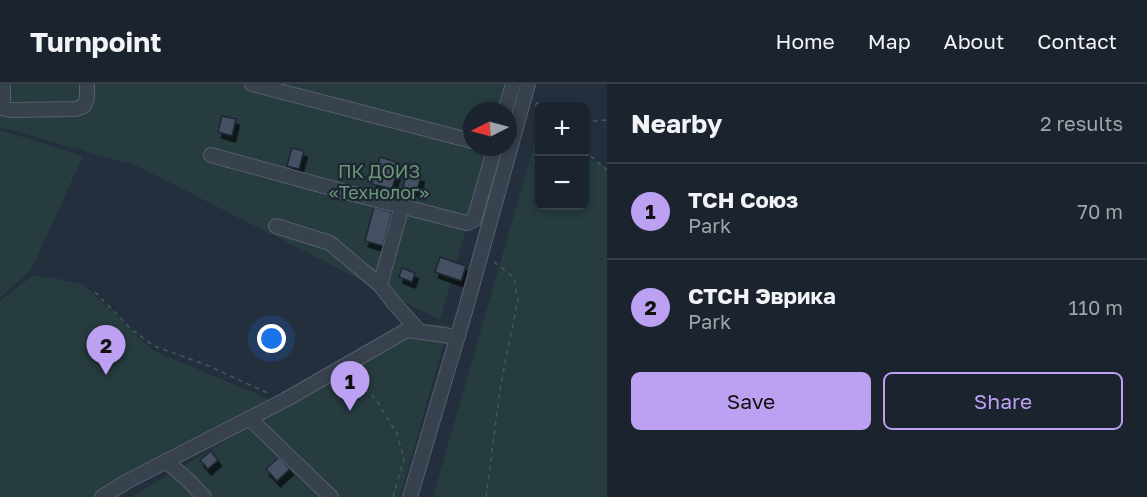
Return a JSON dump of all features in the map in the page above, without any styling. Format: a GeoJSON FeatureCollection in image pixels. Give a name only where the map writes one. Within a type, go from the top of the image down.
{"type":"FeatureCollection","features":[{"type":"Feature","properties":{"kind":"street"},"geometry":{"type":"LineString","coordinates":[[3,84],[3,104],[5,109],[11,110],[76,109],[84,106],[87,98],[87,84]]}},
{"type":"Feature","properties":{"kind":"street"},"geometry":{"type":"LineString","coordinates":[[252,84],[463,139]]}},
{"type":"Feature","properties":{"kind":"street"},"geometry":{"type":"LineString","coordinates":[[508,102],[513,84]]}},
{"type":"Feature","properties":{"kind":"street"},"geometry":{"type":"LineString","coordinates":[[410,497],[458,337],[528,84]]}},
{"type":"Feature","properties":{"kind":"street"},"geometry":{"type":"LineString","coordinates":[[211,155],[467,223],[474,220],[492,156]]}},
{"type":"Feature","properties":{"kind":"street"},"geometry":{"type":"LineString","coordinates":[[380,285],[402,206]]}},
{"type":"Feature","properties":{"kind":"street"},"geometry":{"type":"LineString","coordinates":[[276,226],[330,243],[380,285],[420,332]]}},
{"type":"Feature","properties":{"kind":"street"},"geometry":{"type":"LineString","coordinates":[[102,497],[126,482],[285,400],[407,330],[458,337]]}},
{"type":"Feature","properties":{"kind":"street"},"geometry":{"type":"LineString","coordinates":[[249,418],[331,497]]}},
{"type":"Feature","properties":{"kind":"street"},"geometry":{"type":"LineString","coordinates":[[166,461],[204,497]]}},
{"type":"Feature","properties":{"kind":"path"},"geometry":{"type":"LineString","coordinates":[[589,122],[607,120]]}},
{"type":"Feature","properties":{"kind":"path"},"geometry":{"type":"LineString","coordinates":[[589,154],[607,170]]}},
{"type":"Feature","properties":{"kind":"path"},"geometry":{"type":"LineString","coordinates":[[482,252],[514,278],[518,300],[501,383],[486,497]]}},
{"type":"Feature","properties":{"kind":"path"},"geometry":{"type":"LineString","coordinates":[[95,292],[131,329],[154,346],[204,364],[285,400]]}},
{"type":"Feature","properties":{"kind":"path"},"geometry":{"type":"LineString","coordinates":[[340,368],[375,398],[398,434],[404,459],[393,497]]}},
{"type":"Feature","properties":{"kind":"green space","name":"ПК ДОИЗ «Технолог»"},"geometry":{"type":"Polygon","coordinates":[[[0,84],[507,84],[502,102],[463,102],[463,156],[486,156],[440,320],[137,166],[0,127],[0,84]]]}},
{"type":"Feature","properties":{"kind":"green space"},"geometry":{"type":"Polygon","coordinates":[[[0,130],[83,156],[31,270],[0,298],[0,130]]]}},
{"type":"Feature","properties":{"kind":"green space"},"geometry":{"type":"Polygon","coordinates":[[[535,142],[535,210],[589,210],[589,159],[607,167],[607,497],[433,497],[535,142]]]}},
{"type":"Feature","properties":{"kind":"green space"},"geometry":{"type":"Polygon","coordinates":[[[32,276],[84,285],[152,350],[271,400],[97,497],[0,497],[0,301],[32,276]]]}},
{"type":"Feature","properties":{"kind":"green space"},"geometry":{"type":"Polygon","coordinates":[[[422,324],[449,325],[400,497],[131,497],[422,324]]]}},
{"type":"Feature","properties":{"kind":"building"},"geometry":{"type":"Polygon","coordinates":[[[222,116],[236,119],[232,136],[218,132],[222,116]]]}},
{"type":"Feature","properties":{"kind":"building"},"geometry":{"type":"Polygon","coordinates":[[[292,148],[304,151],[299,169],[287,166],[292,148]]]}},
{"type":"Feature","properties":{"kind":"building"},"geometry":{"type":"Polygon","coordinates":[[[380,157],[399,163],[392,189],[372,184],[380,157]]]}},
{"type":"Feature","properties":{"kind":"building"},"geometry":{"type":"Polygon","coordinates":[[[407,172],[421,176],[417,191],[403,187],[407,172]]]}},
{"type":"Feature","properties":{"kind":"building"},"geometry":{"type":"Polygon","coordinates":[[[374,207],[392,212],[383,246],[365,241],[374,207]]]}},
{"type":"Feature","properties":{"kind":"building"},"geometry":{"type":"Polygon","coordinates":[[[440,257],[466,266],[461,281],[435,272],[440,257]]]}},
{"type":"Feature","properties":{"kind":"building"},"geometry":{"type":"Polygon","coordinates":[[[402,268],[415,273],[412,282],[399,277],[402,268]]]}},
{"type":"Feature","properties":{"kind":"building"},"geometry":{"type":"Polygon","coordinates":[[[211,451],[218,460],[208,469],[200,460],[211,451]]]}},
{"type":"Feature","properties":{"kind":"building"},"geometry":{"type":"Polygon","coordinates":[[[279,457],[290,469],[277,481],[266,469],[279,457]]]}},
{"type":"Feature","properties":{"kind":"place","name":"СТСН Эврика"},"geometry":{"type":"Point","coordinates":[106,375]}},
{"type":"Feature","properties":{"kind":"place","name":"ТСН Союз"},"geometry":{"type":"Point","coordinates":[350,411]}}]}
